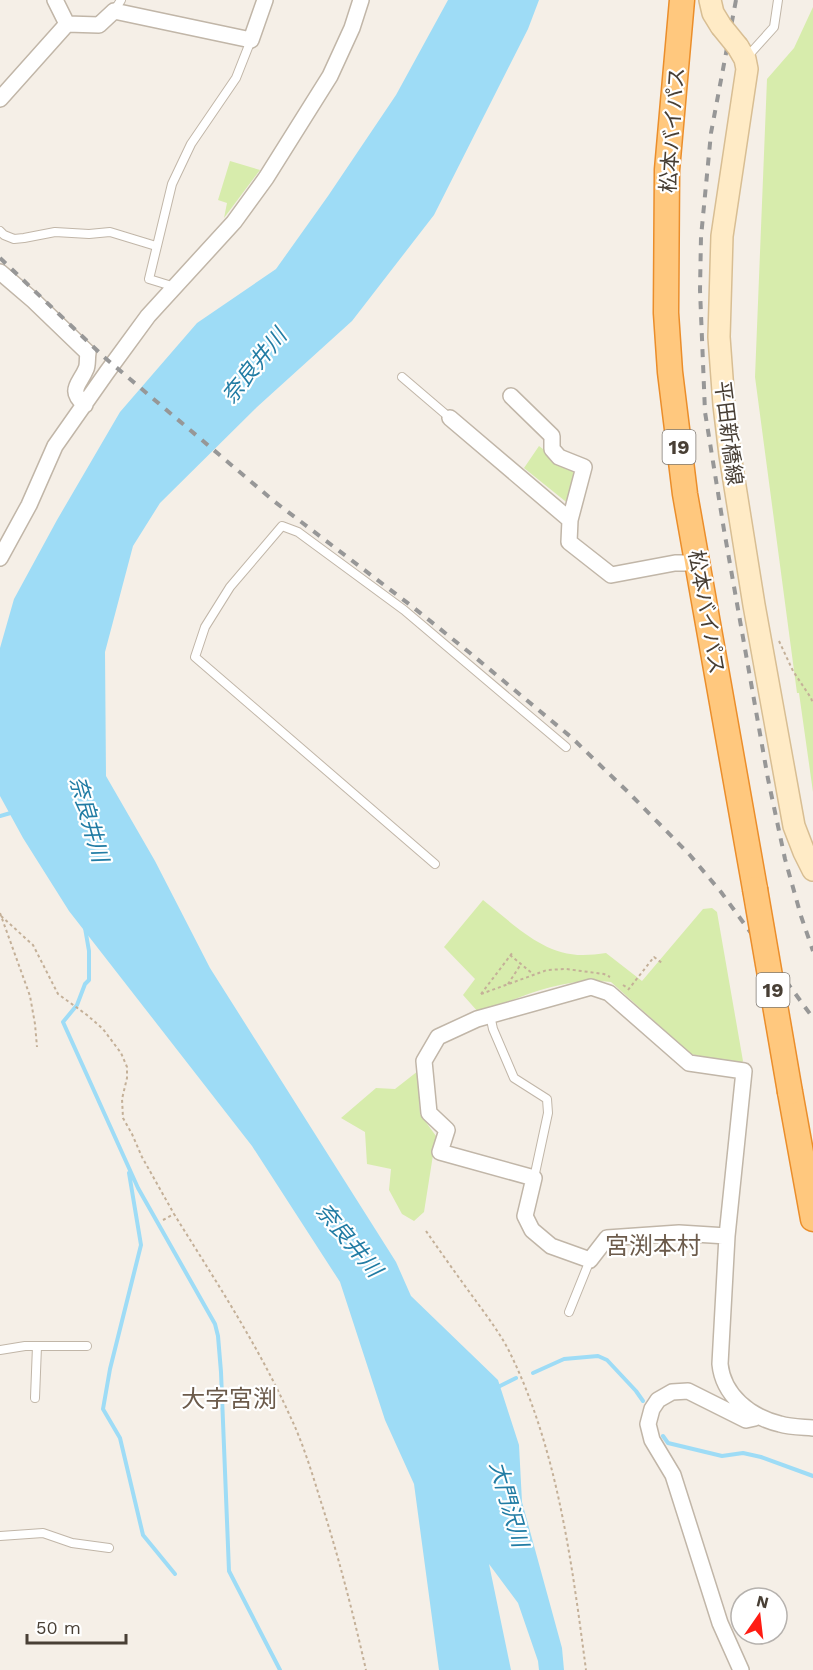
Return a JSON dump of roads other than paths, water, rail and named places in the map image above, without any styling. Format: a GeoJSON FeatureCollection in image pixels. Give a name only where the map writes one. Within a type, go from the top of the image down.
{"type":"FeatureCollection","features":[{"type":"Feature","properties":{"kind":"highway","name":"松本バイパス"},"geometry":{"type":"LineString","coordinates":[[682,0],[666,170],[666,313],[676,429],[685,494],[813,1219]]}},
{"type":"Feature","properties":{"kind":"main road"},"geometry":{"type":"LineString","coordinates":[[710,0],[713,13],[742,53]]}},
{"type":"Feature","properties":{"kind":"main road","name":"平田新橋線"},"geometry":{"type":"LineString","coordinates":[[742,53],[747,69],[747,80],[722,236],[719,338],[724,405],[754,605],[794,826],[813,870]]}},
{"type":"Feature","properties":{"kind":"street"},"geometry":{"type":"LineString","coordinates":[[54,0],[67,24]]}},
{"type":"Feature","properties":{"kind":"street"},"geometry":{"type":"LineString","coordinates":[[67,24],[99,25],[117,5],[251,40],[265,0]]}},
{"type":"Feature","properties":{"kind":"street"},"geometry":{"type":"LineString","coordinates":[[0,558],[29,505],[55,446],[106,372],[148,316],[234,222],[266,178],[330,76],[352,28],[361,0]]}},
{"type":"Feature","properties":{"kind":"street"},"geometry":{"type":"LineString","coordinates":[[0,99],[67,24]]}},
{"type":"Feature","properties":{"kind":"street"},"geometry":{"type":"LineString","coordinates":[[0,272],[34,301],[88,354],[86,368],[78,380],[76,393],[77,399],[85,405]]}},
{"type":"Feature","properties":{"kind":"street"},"geometry":{"type":"LineString","coordinates":[[511,396],[552,436],[552,449],[559,457],[584,467],[570,520],[569,542],[611,575],[675,563],[698,563]]}},
{"type":"Feature","properties":{"kind":"street"},"geometry":{"type":"LineString","coordinates":[[450,418],[570,520]]}},
{"type":"Feature","properties":{"kind":"street"},"geometry":{"type":"LineString","coordinates":[[727,1236],[679,1233],[607,1238],[590,1260],[551,1246],[532,1230],[525,1216],[534,1178],[440,1152],[447,1130],[429,1113],[424,1061],[438,1037],[477,1019],[591,987],[609,993],[689,1063],[744,1071],[727,1236],[721,1375],[726,1386],[742,1407],[759,1417],[780,1424],[813,1428]]}},
{"type":"Feature","properties":{"kind":"street"},"geometry":{"type":"LineString","coordinates":[[741,1670],[720,1623],[673,1475],[652,1440],[648,1424],[652,1409],[658,1400],[672,1392],[688,1391],[746,1420],[759,1417]]}},
{"type":"Feature","properties":{"kind":"lane"},"geometry":{"type":"LineString","coordinates":[[742,53],[774,27],[778,0]]}},
{"type":"Feature","properties":{"kind":"lane"},"geometry":{"type":"LineString","coordinates":[[175,287],[149,279],[172,184],[191,144],[236,78],[251,40]]}},
{"type":"Feature","properties":{"kind":"lane"},"geometry":{"type":"LineString","coordinates":[[0,231],[14,238],[55,232],[89,234],[110,232],[156,246]]}},
{"type":"Feature","properties":{"kind":"lane"},"geometry":{"type":"LineString","coordinates":[[402,377],[450,418]]}},
{"type":"Feature","properties":{"kind":"lane"},"geometry":{"type":"LineString","coordinates":[[435,864],[195,657],[205,627],[230,587],[282,526],[298,532],[404,609],[566,747]]}},
{"type":"Feature","properties":{"kind":"lane"},"geometry":{"type":"LineString","coordinates":[[490,1015],[493,1029],[514,1078],[547,1099],[548,1113],[534,1178]]}},
{"type":"Feature","properties":{"kind":"lane"},"geometry":{"type":"LineString","coordinates":[[569,1312],[590,1260]]}},
{"type":"Feature","properties":{"kind":"lane"},"geometry":{"type":"LineString","coordinates":[[0,1350],[25,1346],[87,1346]]}},
{"type":"Feature","properties":{"kind":"lane"},"geometry":{"type":"LineString","coordinates":[[35,1398],[37,1346]]}},
{"type":"Feature","properties":{"kind":"lane"},"geometry":{"type":"LineString","coordinates":[[0,1536],[43,1533],[72,1543],[109,1548]]}},
{"type":"Feature","properties":{"kind":"water"},"geometry":{"type":"Polygon","coordinates":[[[448,0],[539,0],[528,29],[434,215],[352,321],[257,407],[160,503],[133,546],[105,652],[106,776],[155,861],[210,968],[396,1262],[411,1296],[498,1380],[519,1445],[522,1502],[562,1648],[564,1670],[539,1670],[518,1603],[489,1564],[511,1670],[439,1670],[414,1484],[385,1420],[340,1282],[252,1146],[69,911],[23,838],[0,796],[0,648],[14,599],[57,520],[120,412],[197,323],[276,269],[396,95],[448,0]]]}},
{"type":"Feature","properties":{"kind":"waterway"},"geometry":{"type":"LineString","coordinates":[[0,816],[14,812]]}},
{"type":"Feature","properties":{"kind":"waterway"},"geometry":{"type":"LineString","coordinates":[[85,928],[89,951],[89,980],[85,984],[77,1005],[63,1022],[138,1188],[215,1324],[221,1372],[229,1571],[280,1670]]}},
{"type":"Feature","properties":{"kind":"waterway"},"geometry":{"type":"LineString","coordinates":[[129,1173],[141,1245],[110,1369],[103,1409],[120,1438],[143,1535],[175,1574]]}},
{"type":"Feature","properties":{"kind":"waterway"},"geometry":{"type":"LineString","coordinates":[[533,1373],[564,1359],[598,1356],[607,1360],[643,1401]]}},
{"type":"Feature","properties":{"kind":"waterway"},"geometry":{"type":"LineString","coordinates":[[498,1387],[516,1378]]}},
{"type":"Feature","properties":{"kind":"waterway"},"geometry":{"type":"LineString","coordinates":[[663,1436],[668,1443],[722,1456],[743,1453],[761,1457],[813,1476]]}},
{"type":"Feature","properties":{"kind":"railway"},"geometry":{"type":"LineString","coordinates":[[736,0],[711,133],[701,237],[700,290],[705,412],[768,779],[785,859],[813,951]]}},
{"type":"Feature","properties":{"kind":"railway"},"geometry":{"type":"LineString","coordinates":[[0,258],[104,357],[275,502],[409,604],[571,737],[689,854],[721,892],[813,1018]]}},
{"type":"Feature","properties":{"kind":"district","name":"宮渕本村"},"geometry":{"type":"Point","coordinates":[653,1246]}},
{"type":"Feature","properties":{"kind":"district","name":"大字宮渕"},"geometry":{"type":"Point","coordinates":[229,1399]}},
{"type":"Feature","properties":{"kind":"water label","name":"奈良井川"},"geometry":{"type":"Point","coordinates":[254,366]}},
{"type":"Feature","properties":{"kind":"water label","name":"奈良井川"},"geometry":{"type":"Point","coordinates":[89,819]}},
{"type":"Feature","properties":{"kind":"water label","name":"奈良井川"},"geometry":{"type":"Point","coordinates":[349,1240]}},
{"type":"Feature","properties":{"kind":"water label","name":"大門沢川"},"geometry":{"type":"Point","coordinates":[509,1504]}}]}
